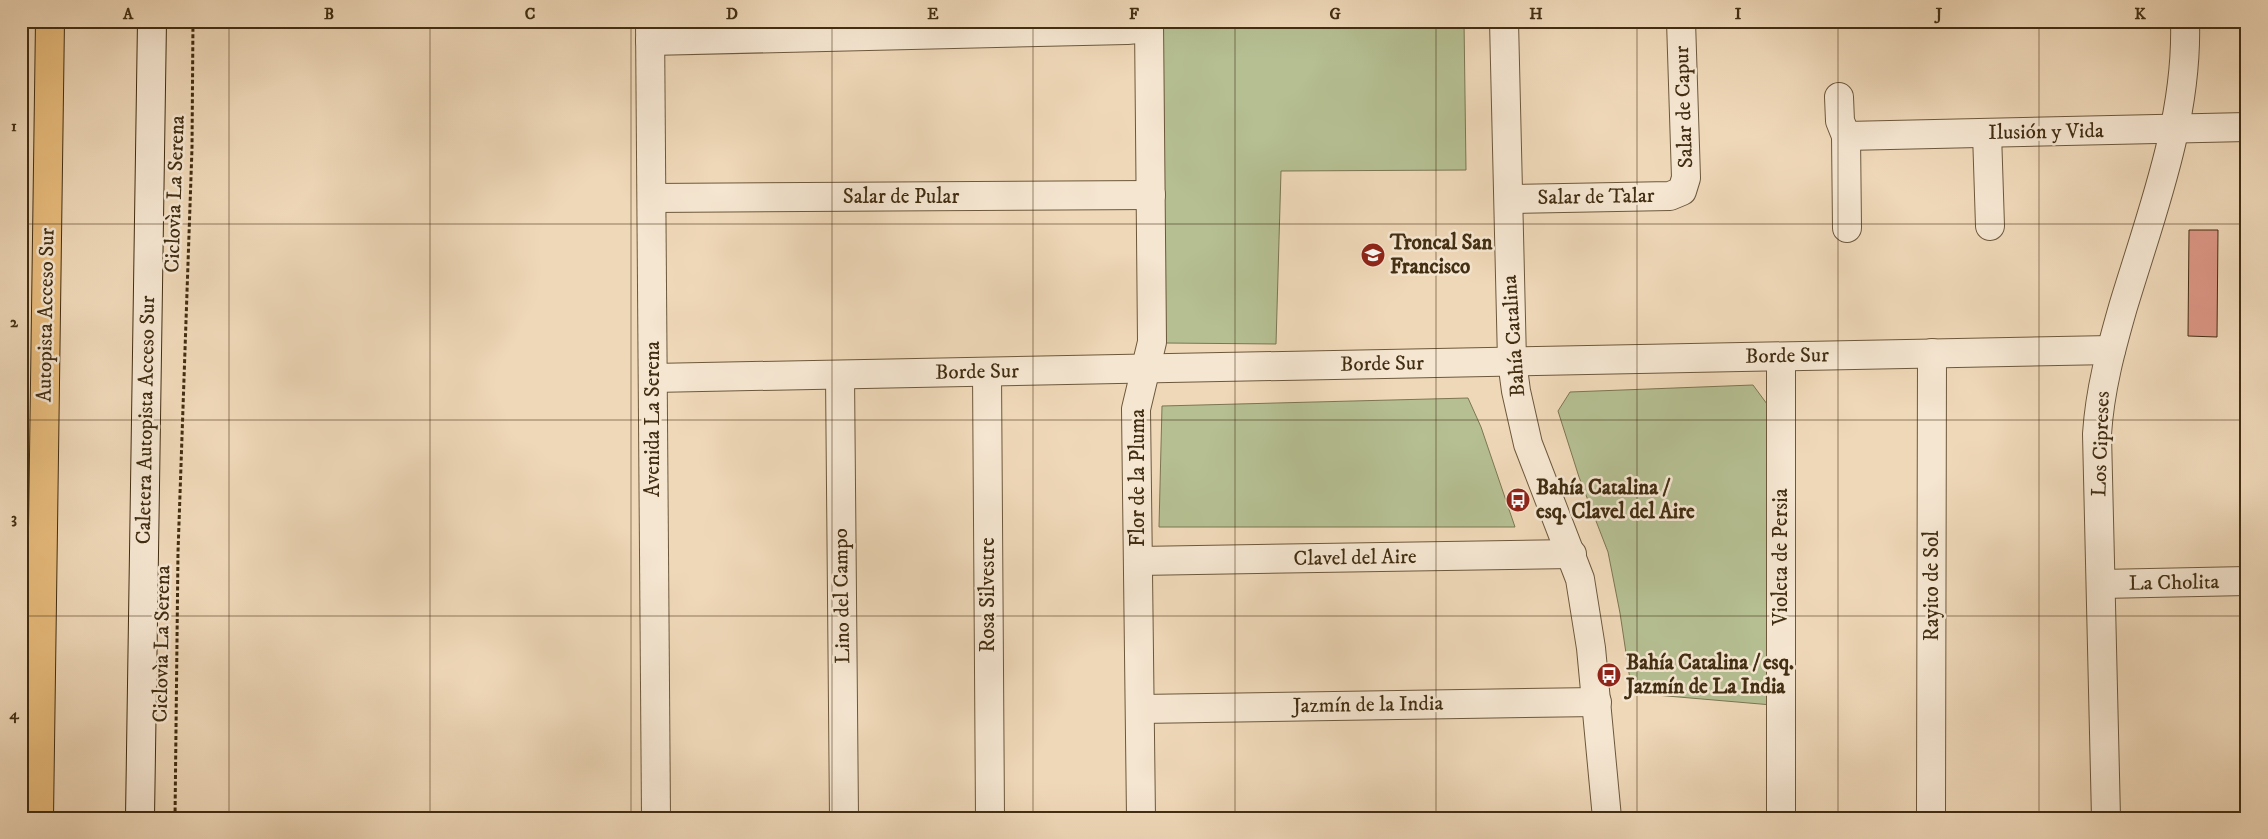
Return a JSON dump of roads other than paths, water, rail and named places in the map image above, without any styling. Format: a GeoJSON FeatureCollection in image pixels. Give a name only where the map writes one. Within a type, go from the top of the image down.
{"type":"FeatureCollection","features":[{"type":"Feature","properties":{"kind":"highway","name":"Autopista Acceso Sur"},"geometry":{"type":"LineString","coordinates":[[39,818],[50,21]]}},
{"type":"Feature","properties":{"kind":"street","name":"Caletera Autopista Acceso Sur"},"geometry":{"type":"LineString","coordinates":[[140,818],[152,21]]}},
{"type":"Feature","properties":{"kind":"street","name":"Bahía Catalina"},"geometry":{"type":"LineString","coordinates":[[1504,21],[1512,361],[1516,390],[1528,444],[1572,554],[1580,579],[1597,702],[1607,818]]}},
{"type":"Feature","properties":{"kind":"street","name":"Salar de Capur"},"geometry":{"type":"LineString","coordinates":[[1681,21],[1686,178],[1682,191]]}},
{"type":"Feature","properties":{"kind":"street","name":"Los Cipreses"},"geometry":{"type":"LineString","coordinates":[[2106,818],[2097,434],[2101,388],[2176,128],[2183,77],[2185,21]]}},
{"type":"Feature","properties":{"kind":"street"},"geometry":{"type":"LineString","coordinates":[[650,31],[1016,27],[1127,30],[1138,28],[1150,22]]}},
{"type":"Feature","properties":{"kind":"street","name":"Flor de la Pluma"},"geometry":{"type":"LineString","coordinates":[[1141,818],[1136,408],[1152,342],[1150,22]]}},
{"type":"Feature","properties":{"kind":"street","name":"Avenida La Serena"},"geometry":{"type":"LineString","coordinates":[[650,31],[656,818]]}},
{"type":"Feature","properties":{"kind":"street"},"geometry":{"type":"LineString","coordinates":[[1840,97],[1840,121],[1846,136],[1847,228]]}},
{"type":"Feature","properties":{"kind":"street","name":"Ilusión y Vida"},"geometry":{"type":"LineString","coordinates":[[1846,136],[2247,127]]}},
{"type":"Feature","properties":{"kind":"street"},"geometry":{"type":"LineString","coordinates":[[1987,133],[1990,226]]}},
{"type":"Feature","properties":{"kind":"street","name":"Salar de Talar"},"geometry":{"type":"LineString","coordinates":[[1509,199],[1670,196],[1682,191]]}},
{"type":"Feature","properties":{"kind":"street","name":"Salar de Pular"},"geometry":{"type":"LineString","coordinates":[[652,198],[1151,195]]}},
{"type":"Feature","properties":{"kind":"street","name":"Borde Sur"},"geometry":{"type":"LineString","coordinates":[[653,378],[2111,350]]}},
{"type":"Feature","properties":{"kind":"street","name":"Rayito de Sol"},"geometry":{"type":"LineString","coordinates":[[1931,818],[1932,354]]}},
{"type":"Feature","properties":{"kind":"street","name":"Violeta de Persia"},"geometry":{"type":"LineString","coordinates":[[1781,357],[1782,818]]}},
{"type":"Feature","properties":{"kind":"street","name":"Rosa Silvestre"},"geometry":{"type":"LineString","coordinates":[[987,372],[990,818]]}},
{"type":"Feature","properties":{"kind":"street","name":"Lino del Campo"},"geometry":{"type":"LineString","coordinates":[[840,375],[844,818]]}},
{"type":"Feature","properties":{"kind":"street","name":"Clavel del Aire"},"geometry":{"type":"LineString","coordinates":[[1138,561],[1572,554]]}},
{"type":"Feature","properties":{"kind":"street","name":"La Cholita"},"geometry":{"type":"LineString","coordinates":[[2101,584],[2247,581]]}},
{"type":"Feature","properties":{"kind":"street","name":"Jazmín de la India"},"geometry":{"type":"LineString","coordinates":[[1140,709],[1597,702]]}},
{"type":"Feature","properties":{"kind":"place","name":"Troncal San Francisco"},"geometry":{"type":"Point","coordinates":[1373,255]}},
{"type":"Feature","properties":{"kind":"place","name":"Bahía Catalina / esq. Clavel del Aire"},"geometry":{"type":"Point","coordinates":[1518,500]}},
{"type":"Feature","properties":{"kind":"place","name":"Bahía Catalina / esq. Jazmín de La India"},"geometry":{"type":"Point","coordinates":[1609,675]}}]}
